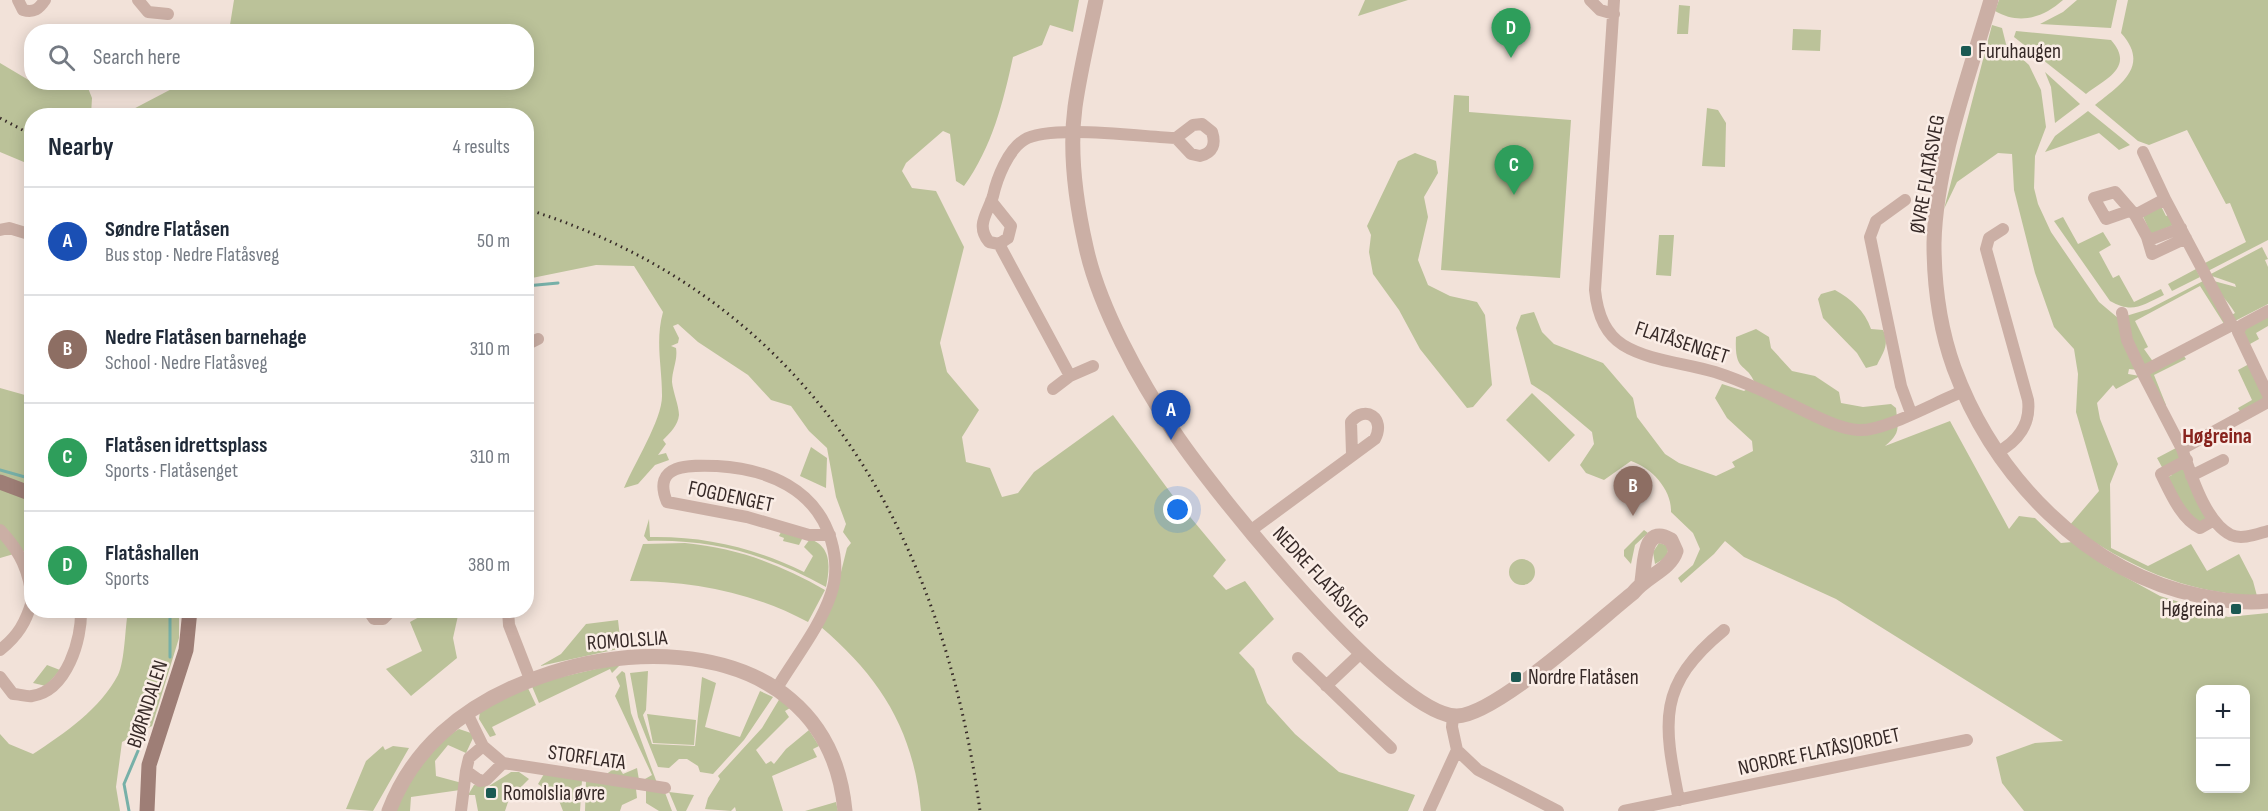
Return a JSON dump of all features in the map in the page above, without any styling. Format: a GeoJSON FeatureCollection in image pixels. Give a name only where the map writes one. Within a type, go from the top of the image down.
{"type":"FeatureCollection","features":[{"type":"Feature","properties":{"kind":"main road"},"geometry":{"type":"LineString","coordinates":[[0,482],[24,491]]}},
{"type":"Feature","properties":{"kind":"main road","name":"BJØRNDALEN"},"geometry":{"type":"LineString","coordinates":[[147,811],[149,765],[186,651],[189,618]]}},
{"type":"Feature","properties":{"kind":"street"},"geometry":{"type":"LineString","coordinates":[[18,0],[23,10],[29,12],[40,7],[45,0]]}},
{"type":"Feature","properties":{"kind":"street"},"geometry":{"type":"LineString","coordinates":[[138,0],[148,12],[168,14]]}},
{"type":"Feature","properties":{"kind":"street","name":"NEDRE FLATÅSVEG"},"geometry":{"type":"LineString","coordinates":[[1096,0],[1075,107],[1077,196],[1086,248],[1099,290],[1140,373],[1174,431],[1250,531],[1306,597],[1414,699],[1428,708],[1453,716]]}},
{"type":"Feature","properties":{"kind":"street"},"geometry":{"type":"LineString","coordinates":[[1590,0],[1600,10],[1614,14]]}},
{"type":"Feature","properties":{"kind":"street","name":"FLATÅSENGET"},"geometry":{"type":"LineString","coordinates":[[1614,0],[1595,290],[1597,307],[1603,323],[1612,336],[1636,351],[1741,381],[1842,427],[1874,429],[1964,391]]}},
{"type":"Feature","properties":{"kind":"street","name":"ØVRE FLATÅSVEG"},"geometry":{"type":"LineString","coordinates":[[1964,391],[1954,367],[1942,324],[1935,272],[1936,213],[1956,123],[1991,0]]}},
{"type":"Feature","properties":{"kind":"street"},"geometry":{"type":"LineString","coordinates":[[991,201],[1011,226],[1008,238],[999,244],[989,242],[981,228],[996,183],[1015,149],[1023,140],[1038,134],[1074,133],[1176,138]]}},
{"type":"Feature","properties":{"kind":"street"},"geometry":{"type":"LineString","coordinates":[[2143,152],[2165,199],[2235,327],[2268,395]]}},
{"type":"Feature","properties":{"kind":"street"},"geometry":{"type":"LineString","coordinates":[[2165,199],[2132,213],[2147,237],[2152,239],[2184,233]]}},
{"type":"Feature","properties":{"kind":"street"},"geometry":{"type":"LineString","coordinates":[[1905,200],[1876,222],[1870,237],[1901,386],[1911,413]]}},
{"type":"Feature","properties":{"kind":"street"},"geometry":{"type":"LineString","coordinates":[[0,230],[9,228],[24,233]]}},
{"type":"Feature","properties":{"kind":"street"},"geometry":{"type":"LineString","coordinates":[[1998,452],[2020,434],[2029,415],[2028,400],[1986,249],[1989,238],[2002,229]]}},
{"type":"Feature","properties":{"kind":"street"},"geometry":{"type":"LineString","coordinates":[[999,244],[1070,376]]}},
{"type":"Feature","properties":{"kind":"street"},"geometry":{"type":"LineString","coordinates":[[2142,372],[2268,311]]}},
{"type":"Feature","properties":{"kind":"street"},"geometry":{"type":"LineString","coordinates":[[2122,313],[2127,340],[2214,520],[2232,535],[2250,536],[2268,531]]}},
{"type":"Feature","properties":{"kind":"street"},"geometry":{"type":"LineString","coordinates":[[534,341],[538,339]]}},
{"type":"Feature","properties":{"kind":"street"},"geometry":{"type":"LineString","coordinates":[[1053,389],[1070,376],[1093,366]]}},
{"type":"Feature","properties":{"kind":"street"},"geometry":{"type":"LineString","coordinates":[[1964,391],[2016,479],[2056,520],[2110,562],[2174,591],[2235,603],[2268,601]]}},
{"type":"Feature","properties":{"kind":"street"},"geometry":{"type":"LineString","coordinates":[[2214,520],[2200,528],[2192,524],[2161,474],[2184,455],[2268,402]]}},
{"type":"Feature","properties":{"kind":"street","name":"NEDRE FLATÅSVEG"},"geometry":{"type":"LineString","coordinates":[[1250,531],[1352,454]]}},
{"type":"Feature","properties":{"kind":"street"},"geometry":{"type":"LineString","coordinates":[[2191,476],[2223,460]]}},
{"type":"Feature","properties":{"kind":"street","name":"FOGDENGET"},"geometry":{"type":"LineString","coordinates":[[777,688],[824,611],[832,592],[835,558],[830,535],[822,516],[811,501],[795,488],[771,478],[723,467],[698,465],[674,468],[664,480],[662,491],[667,502],[747,517],[809,535],[830,535]]}},
{"type":"Feature","properties":{"kind":"street"},"geometry":{"type":"LineString","coordinates":[[0,530],[24,563]]}},
{"type":"Feature","properties":{"kind":"street"},"geometry":{"type":"LineString","coordinates":[[1558,811],[1478,770],[1457,750],[1452,728],[1453,716],[1476,712],[1503,697],[1633,592],[1642,581]]}},
{"type":"Feature","properties":{"kind":"street"},"geometry":{"type":"LineString","coordinates":[[0,650],[12,641],[27,618]]}},
{"type":"Feature","properties":{"kind":"street"},"geometry":{"type":"LineString","coordinates":[[0,677],[14,694],[33,696],[51,687],[66,670],[77,642],[80,618]]}},
{"type":"Feature","properties":{"kind":"street"},"geometry":{"type":"LineString","coordinates":[[509,618],[509,625],[530,679]]}},
{"type":"Feature","properties":{"kind":"street"},"geometry":{"type":"LineString","coordinates":[[1679,800],[1667,729],[1672,697],[1686,666],[1700,650],[1724,630]]}},
{"type":"Feature","properties":{"kind":"street","name":"NEDRE FLATÅSVEG"},"geometry":{"type":"LineString","coordinates":[[1326,686],[1362,651]]}},
{"type":"Feature","properties":{"kind":"street","name":"ROMOLSLIA"},"geometry":{"type":"LineString","coordinates":[[389,811],[417,762],[441,734],[467,713],[530,679],[584,662],[626,656],[668,656],[712,663],[752,676],[777,688],[802,709],[819,731],[839,778],[845,811]]}},
{"type":"Feature","properties":{"kind":"street"},"geometry":{"type":"LineString","coordinates":[[1298,658],[1391,748]]}},
{"type":"Feature","properties":{"kind":"street"},"geometry":{"type":"LineString","coordinates":[[466,771],[480,781],[486,780],[503,763],[483,746],[467,713]]}},
{"type":"Feature","properties":{"kind":"street","name":"NORDRE FLATÅSJORDET"},"geometry":{"type":"LineString","coordinates":[[1624,811],[1967,740]]}},
{"type":"Feature","properties":{"kind":"street"},"geometry":{"type":"LineString","coordinates":[[461,811],[470,758],[483,746]]}},
{"type":"Feature","properties":{"kind":"street"},"geometry":{"type":"LineString","coordinates":[[1429,811],[1457,750]]}},
{"type":"Feature","properties":{"kind":"street","name":"STORFLATA"},"geometry":{"type":"LineString","coordinates":[[503,763],[665,788]]}},
{"type":"Feature","properties":{"kind":"green space"},"geometry":{"type":"Polygon","coordinates":[[[234,0],[1079,0],[1073,32],[1050,25],[1042,45],[1013,57],[989,140],[964,186],[956,181],[950,134],[943,131],[906,163],[902,171],[912,188],[936,191],[964,247],[940,343],[947,372],[979,410],[962,437],[966,462],[990,468],[1002,497],[1018,493],[1034,472],[1113,415],[1176,500],[1226,560],[1213,576],[1226,590],[1245,581],[1274,619],[1239,653],[1254,669],[1267,703],[1295,734],[1339,772],[1415,795],[1408,811],[921,811],[911,756],[891,708],[861,666],[821,627],[836,592],[847,548],[851,543],[843,532],[846,524],[836,497],[827,448],[809,431],[791,406],[771,400],[748,375],[698,342],[678,324],[673,326],[679,338],[678,343],[671,346],[676,348],[672,382],[679,415],[671,432],[663,440],[666,444],[658,455],[666,453],[669,460],[655,465],[638,484],[624,488],[653,428],[661,405],[659,343],[663,312],[634,266],[596,265],[534,278],[534,108],[135,108],[170,90],[534,90],[534,24],[230,24],[234,0]]]}},
{"type":"Feature","properties":{"kind":"green space"},"geometry":{"type":"Polygon","coordinates":[[[1365,0],[1408,0],[1358,16],[1365,0]]]}},
{"type":"Feature","properties":{"kind":"green space"},"geometry":{"type":"Polygon","coordinates":[[[1999,0],[2063,0],[2039,15],[2030,18],[2013,18],[1995,11],[1999,0]]]}},
{"type":"Feature","properties":{"kind":"green space"},"geometry":{"type":"Polygon","coordinates":[[[2077,0],[2117,0],[2111,28],[2040,24],[2063,12],[2077,0]]]}},
{"type":"Feature","properties":{"kind":"green space"},"geometry":{"type":"Polygon","coordinates":[[[2128,0],[2268,0],[2268,240],[2208,271],[2203,264],[2246,242],[2230,203],[2226,204],[2187,130],[2149,145],[2138,141],[2095,105],[2122,82],[2133,65],[2130,45],[2121,33],[2128,0]]]}},
{"type":"Feature","properties":{"kind":"green space"},"geometry":{"type":"Polygon","coordinates":[[[1679,5],[1690,6],[1688,34],[1677,34],[1679,5]]]}},
{"type":"Feature","properties":{"kind":"green space"},"geometry":{"type":"Polygon","coordinates":[[[1992,25],[2002,28],[2006,44],[2029,65],[2041,90],[2046,127],[2035,156],[2034,188],[2038,204],[2051,232],[2099,302],[2118,318],[2138,370],[2129,369],[2128,374],[2140,376],[2116,389],[2113,385],[2097,403],[2100,419],[2118,464],[2110,484],[2111,548],[2148,566],[2191,544],[2207,571],[2239,554],[2253,581],[2257,596],[2204,589],[2158,575],[2114,554],[2069,526],[2099,491],[2076,412],[2078,374],[2074,349],[2054,327],[2035,273],[2014,190],[2012,154],[1998,153],[1957,182],[1944,209],[1992,25]]]}},
{"type":"Feature","properties":{"kind":"green space"},"geometry":{"type":"Polygon","coordinates":[[[1793,29],[1821,30],[1820,51],[1792,50],[1793,29]]]}},
{"type":"Feature","properties":{"kind":"green space"},"geometry":{"type":"Polygon","coordinates":[[[2016,31],[2111,40],[2118,49],[2119,65],[2115,72],[2086,94],[2014,37],[2016,31]]]}},
{"type":"Feature","properties":{"kind":"green space"},"geometry":{"type":"Polygon","coordinates":[[[0,63],[24,77],[24,90],[89,90],[92,98],[91,108],[24,108],[24,162],[0,152],[0,63]]]}},
{"type":"Feature","properties":{"kind":"green space"},"geometry":{"type":"Polygon","coordinates":[[[2045,72],[2080,104],[2055,123],[2051,87],[2045,72]]]}},
{"type":"Feature","properties":{"kind":"green space"},"geometry":{"type":"Polygon","coordinates":[[[1454,95],[1469,96],[1469,112],[1571,120],[1560,278],[1441,270],[1454,95]]]}},
{"type":"Feature","properties":{"kind":"green space"},"geometry":{"type":"Polygon","coordinates":[[[1707,108],[1718,110],[1726,123],[1725,167],[1702,166],[1707,108]]]}},
{"type":"Feature","properties":{"kind":"green space"},"geometry":{"type":"Polygon","coordinates":[[[2088,111],[2130,145],[2119,150],[2099,133],[2045,152],[2055,136],[2088,111]]]}},
{"type":"Feature","properties":{"kind":"green space"},"geometry":{"type":"Polygon","coordinates":[[[1415,153],[1436,161],[1438,173],[1424,197],[1428,217],[1418,260],[1428,285],[1450,296],[1477,302],[1485,315],[1492,385],[1473,407],[1467,408],[1420,349],[1399,310],[1373,274],[1369,252],[1371,235],[1367,226],[1398,161],[1415,153]]]}},
{"type":"Feature","properties":{"kind":"green space"},"geometry":{"type":"Polygon","coordinates":[[[2161,206],[2166,216],[2171,214],[2176,224],[2151,234],[2142,214],[2161,206]]]}},
{"type":"Feature","properties":{"kind":"green space"},"geometry":{"type":"Polygon","coordinates":[[[2063,217],[2078,244],[2103,232],[2111,245],[2099,252],[2113,278],[2119,275],[2134,302],[2161,289],[2164,295],[2137,307],[2125,307],[2110,301],[2054,221],[2063,217]]]}},
{"type":"Feature","properties":{"kind":"green space"},"geometry":{"type":"Polygon","coordinates":[[[1659,235],[1674,235],[1671,276],[1656,275],[1659,235]]]}},
{"type":"Feature","properties":{"kind":"green space"},"geometry":{"type":"Polygon","coordinates":[[[2262,247],[2268,259],[2265,260],[2268,267],[2268,304],[2235,321],[2230,316],[2235,313],[2210,280],[2236,287],[2235,284],[2209,275],[2262,247]]]}},
{"type":"Feature","properties":{"kind":"green space"},"geometry":{"type":"Polygon","coordinates":[[[2196,269],[2200,277],[2172,291],[2168,284],[2196,269]]]}},
{"type":"Feature","properties":{"kind":"green space"},"geometry":{"type":"Polygon","coordinates":[[[2205,280],[2229,325],[2226,327],[2200,286],[2135,321],[2148,347],[2144,349],[2154,363],[2144,369],[2134,351],[2126,316],[2149,309],[2205,280]]]}},
{"type":"Feature","properties":{"kind":"green space"},"geometry":{"type":"Polygon","coordinates":[[[1835,290],[1857,306],[1871,329],[1883,330],[1886,344],[1877,365],[1866,368],[1857,353],[1823,318],[1818,299],[1821,294],[1835,290]]]}},
{"type":"Feature","properties":{"kind":"green space"},"geometry":{"type":"Polygon","coordinates":[[[1534,312],[1542,332],[1554,344],[1603,363],[1633,398],[1637,417],[1665,454],[1679,463],[1716,476],[1735,467],[1732,462],[1753,451],[1752,441],[1727,418],[1715,398],[1722,384],[1744,391],[1755,384],[1752,377],[1739,363],[1736,337],[1756,329],[1769,337],[1771,348],[1792,371],[1815,376],[1839,392],[1841,403],[1863,407],[1891,404],[1896,408],[1897,430],[1885,446],[1950,421],[2009,529],[2019,516],[2035,518],[2061,543],[2072,542],[2107,567],[2160,596],[2228,617],[2268,613],[2268,811],[2024,811],[2002,783],[1996,757],[2035,743],[2063,741],[1836,599],[1744,557],[1725,541],[1714,554],[1681,583],[1678,578],[1693,565],[1700,549],[1693,533],[1671,512],[1664,488],[1653,474],[1631,461],[1604,480],[1586,473],[1580,465],[1594,444],[1592,432],[1548,395],[1531,384],[1516,328],[1521,315],[1534,312]]]}},
{"type":"Feature","properties":{"kind":"green space"},"geometry":{"type":"Polygon","coordinates":[[[2268,316],[2268,326],[2256,333],[2259,339],[2250,344],[2242,331],[2268,316]]]}},
{"type":"Feature","properties":{"kind":"green space"},"geometry":{"type":"Polygon","coordinates":[[[2184,356],[2186,359],[2154,375],[2166,405],[2163,407],[2148,372],[2184,356]]]}},
{"type":"Feature","properties":{"kind":"green space"},"geometry":{"type":"Polygon","coordinates":[[[2249,364],[2268,400],[2241,413],[2238,408],[2252,400],[2238,370],[2249,364]]]}},
{"type":"Feature","properties":{"kind":"green space"},"geometry":{"type":"Polygon","coordinates":[[[0,388],[24,395],[24,551],[0,558],[0,388]]]}},
{"type":"Feature","properties":{"kind":"green space"},"geometry":{"type":"Polygon","coordinates":[[[1532,393],[1575,435],[1549,462],[1506,420],[1532,393]]]}},
{"type":"Feature","properties":{"kind":"green space"},"geometry":{"type":"Polygon","coordinates":[[[811,447],[827,458],[826,488],[800,476],[811,447]]]}},
{"type":"Feature","properties":{"kind":"green space"},"geometry":{"type":"Polygon","coordinates":[[[2176,448],[2181,459],[2163,469],[2157,458],[2176,448]]]}},
{"type":"Feature","properties":{"kind":"green space"},"geometry":{"type":"Polygon","coordinates":[[[2183,467],[2209,518],[2198,524],[2175,497],[2168,477],[2172,475],[2171,472],[2183,467]]]}},
{"type":"Feature","properties":{"kind":"green space"},"geometry":{"type":"Polygon","coordinates":[[[649,519],[650,537],[691,539],[729,545],[767,556],[804,572],[813,556],[804,547],[810,539],[822,547],[828,558],[826,587],[783,566],[740,551],[695,543],[648,541],[644,536],[649,519]]]}},
{"type":"Feature","properties":{"kind":"green space"},"geometry":{"type":"Polygon","coordinates":[[[782,530],[803,537],[799,545],[783,541],[784,538],[779,536],[782,530]]]}},
{"type":"Feature","properties":{"kind":"green space"},"geometry":{"type":"Polygon","coordinates":[[[1644,530],[1648,533],[1635,545],[1631,564],[1624,556],[1624,550],[1644,530]]]}},
{"type":"Feature","properties":{"kind":"green space"},"geometry":{"type":"Polygon","coordinates":[[[1659,543],[1666,545],[1667,557],[1655,564],[1653,552],[1659,543]]]}},
{"type":"Feature","properties":{"kind":"green space"},"geometry":{"type":"Polygon","coordinates":[[[643,544],[704,545],[758,559],[791,572],[825,590],[808,622],[765,603],[721,590],[676,583],[630,581],[643,544]]]}},
{"type":"Feature","properties":{"kind":"green space"},"geometry":{"type":"Polygon","coordinates":[[[1522,559],[1531,563],[1535,572],[1531,581],[1522,585],[1513,581],[1509,572],[1513,563],[1522,559]]]}},
{"type":"Feature","properties":{"kind":"green space"},"geometry":{"type":"Polygon","coordinates":[[[127,618],[179,618],[179,638],[152,726],[122,742],[116,787],[120,811],[0,811],[0,734],[9,744],[33,754],[69,729],[102,698],[118,675],[127,618]]]}},
{"type":"Feature","properties":{"kind":"green space"},"geometry":{"type":"Polygon","coordinates":[[[417,618],[457,618],[453,638],[457,658],[411,696],[386,669],[422,651],[410,622],[417,618]]]}},
{"type":"Feature","properties":{"kind":"green space"},"geometry":{"type":"Polygon","coordinates":[[[618,620],[621,646],[618,649],[540,666],[561,654],[586,624],[618,620]]]}},
{"type":"Feature","properties":{"kind":"green space"},"geometry":{"type":"Polygon","coordinates":[[[622,663],[612,673],[610,669],[539,703],[531,684],[622,663]]]}},
{"type":"Feature","properties":{"kind":"green space"},"geometry":{"type":"Polygon","coordinates":[[[47,665],[60,670],[46,686],[33,683],[47,665]]]}},
{"type":"Feature","properties":{"kind":"green space"},"geometry":{"type":"Polygon","coordinates":[[[622,671],[625,673],[631,713],[657,783],[645,779],[652,775],[615,696],[620,686],[616,677],[622,671]]]}},
{"type":"Feature","properties":{"kind":"green space"},"geometry":{"type":"Polygon","coordinates":[[[648,671],[646,710],[643,715],[652,744],[695,746],[702,677],[716,683],[705,727],[740,737],[760,691],[773,697],[744,740],[713,774],[700,772],[698,766],[687,759],[679,759],[669,768],[658,767],[638,717],[630,673],[648,671]]]}},
{"type":"Feature","properties":{"kind":"green space"},"geometry":{"type":"Polygon","coordinates":[[[527,686],[536,705],[492,727],[496,735],[490,737],[479,719],[480,711],[527,686]]]}},
{"type":"Feature","properties":{"kind":"green space"},"geometry":{"type":"Polygon","coordinates":[[[780,698],[790,708],[785,711],[789,717],[756,750],[766,764],[771,761],[774,764],[786,749],[809,730],[819,746],[813,749],[817,757],[772,776],[783,811],[736,811],[735,807],[731,811],[705,809],[708,798],[720,779],[718,776],[762,728],[780,698]]]}},
{"type":"Feature","properties":{"kind":"green space"},"geometry":{"type":"Polygon","coordinates":[[[647,714],[696,720],[694,745],[653,743],[647,714]]]}},
{"type":"Feature","properties":{"kind":"green space"},"geometry":{"type":"Polygon","coordinates":[[[459,729],[471,733],[473,738],[466,753],[448,745],[435,761],[436,776],[462,783],[460,790],[411,797],[410,811],[395,811],[421,765],[438,745],[459,729]]]}},
{"type":"Feature","properties":{"kind":"green space"},"geometry":{"type":"Polygon","coordinates":[[[383,746],[385,750],[393,746],[409,748],[373,811],[346,809],[366,761],[383,746]]]}},
{"type":"Feature","properties":{"kind":"green space"},"geometry":{"type":"Polygon","coordinates":[[[618,766],[623,774],[637,768],[639,780],[605,775],[618,766]]]}},
{"type":"Feature","properties":{"kind":"green space"},"geometry":{"type":"Polygon","coordinates":[[[511,772],[519,772],[529,779],[509,799],[505,811],[478,811],[475,795],[468,795],[474,785],[489,786],[511,772]]]}},
{"type":"Feature","properties":{"kind":"green space"},"geometry":{"type":"Polygon","coordinates":[[[544,774],[582,780],[580,811],[563,811],[558,798],[538,784],[544,774]]]}},
{"type":"Feature","properties":{"kind":"green space"},"geometry":{"type":"Polygon","coordinates":[[[586,781],[636,789],[637,798],[622,805],[620,811],[585,811],[586,781]]]}},
{"type":"Feature","properties":{"kind":"green space"},"geometry":{"type":"Polygon","coordinates":[[[646,789],[664,790],[672,811],[659,811],[646,803],[646,789]]]}},
{"type":"Feature","properties":{"kind":"green space"},"geometry":{"type":"Polygon","coordinates":[[[669,792],[694,795],[686,811],[677,811],[669,792]]]}},
{"type":"Feature","properties":{"kind":"green space"},"geometry":{"type":"Polygon","coordinates":[[[836,802],[838,811],[805,811],[836,802]]]}},
{"type":"Feature","properties":{"kind":"waterway"},"geometry":{"type":"LineString","coordinates":[[534,285],[558,283]]}},
{"type":"Feature","properties":{"kind":"waterway"},"geometry":{"type":"LineString","coordinates":[[0,470],[24,477]]}},
{"type":"Feature","properties":{"kind":"waterway"},"geometry":{"type":"LineString","coordinates":[[170,618],[170,657]]}},
{"type":"Feature","properties":{"kind":"waterway"},"geometry":{"type":"LineString","coordinates":[[129,811],[124,784],[143,739]]}},
{"type":"Feature","properties":{"kind":"railway"},"geometry":{"type":"LineString","coordinates":[[0,118],[24,131]]}},
{"type":"Feature","properties":{"kind":"railway"},"geometry":{"type":"LineString","coordinates":[[534,212],[625,249],[711,301],[784,364],[845,438],[894,521],[933,611],[961,708],[980,811]]}},
{"type":"Feature","properties":{"kind":"place","name":"Furuhaugen"},"geometry":{"type":"Point","coordinates":[1966,51]}},
{"type":"Feature","properties":{"kind":"place","name":"Flatåshallen"},"geometry":{"type":"Point","coordinates":[1511,58]}},
{"type":"Feature","properties":{"kind":"place","name":"Flatåsen idrettsplass"},"geometry":{"type":"Point","coordinates":[1514,195]}},
{"type":"Feature","properties":{"kind":"place","name":"Søndre Flatåsen"},"geometry":{"type":"Point","coordinates":[1171,440]}},
{"type":"Feature","properties":{"kind":"place","name":"Nedre Flatåsen barnehage"},"geometry":{"type":"Point","coordinates":[1633,516]}},
{"type":"Feature","properties":{"kind":"place","name":"Høgreina"},"geometry":{"type":"Point","coordinates":[2236,609]}},
{"type":"Feature","properties":{"kind":"place","name":"Nordre Flatåsen"},"geometry":{"type":"Point","coordinates":[1516,677]}},
{"type":"Feature","properties":{"kind":"place","name":"Romolslia øvre"},"geometry":{"type":"Point","coordinates":[491,793]}},
{"type":"Feature","properties":{"kind":"district","name":"Høgreina"},"geometry":{"type":"Point","coordinates":[2217,435]}}]}
